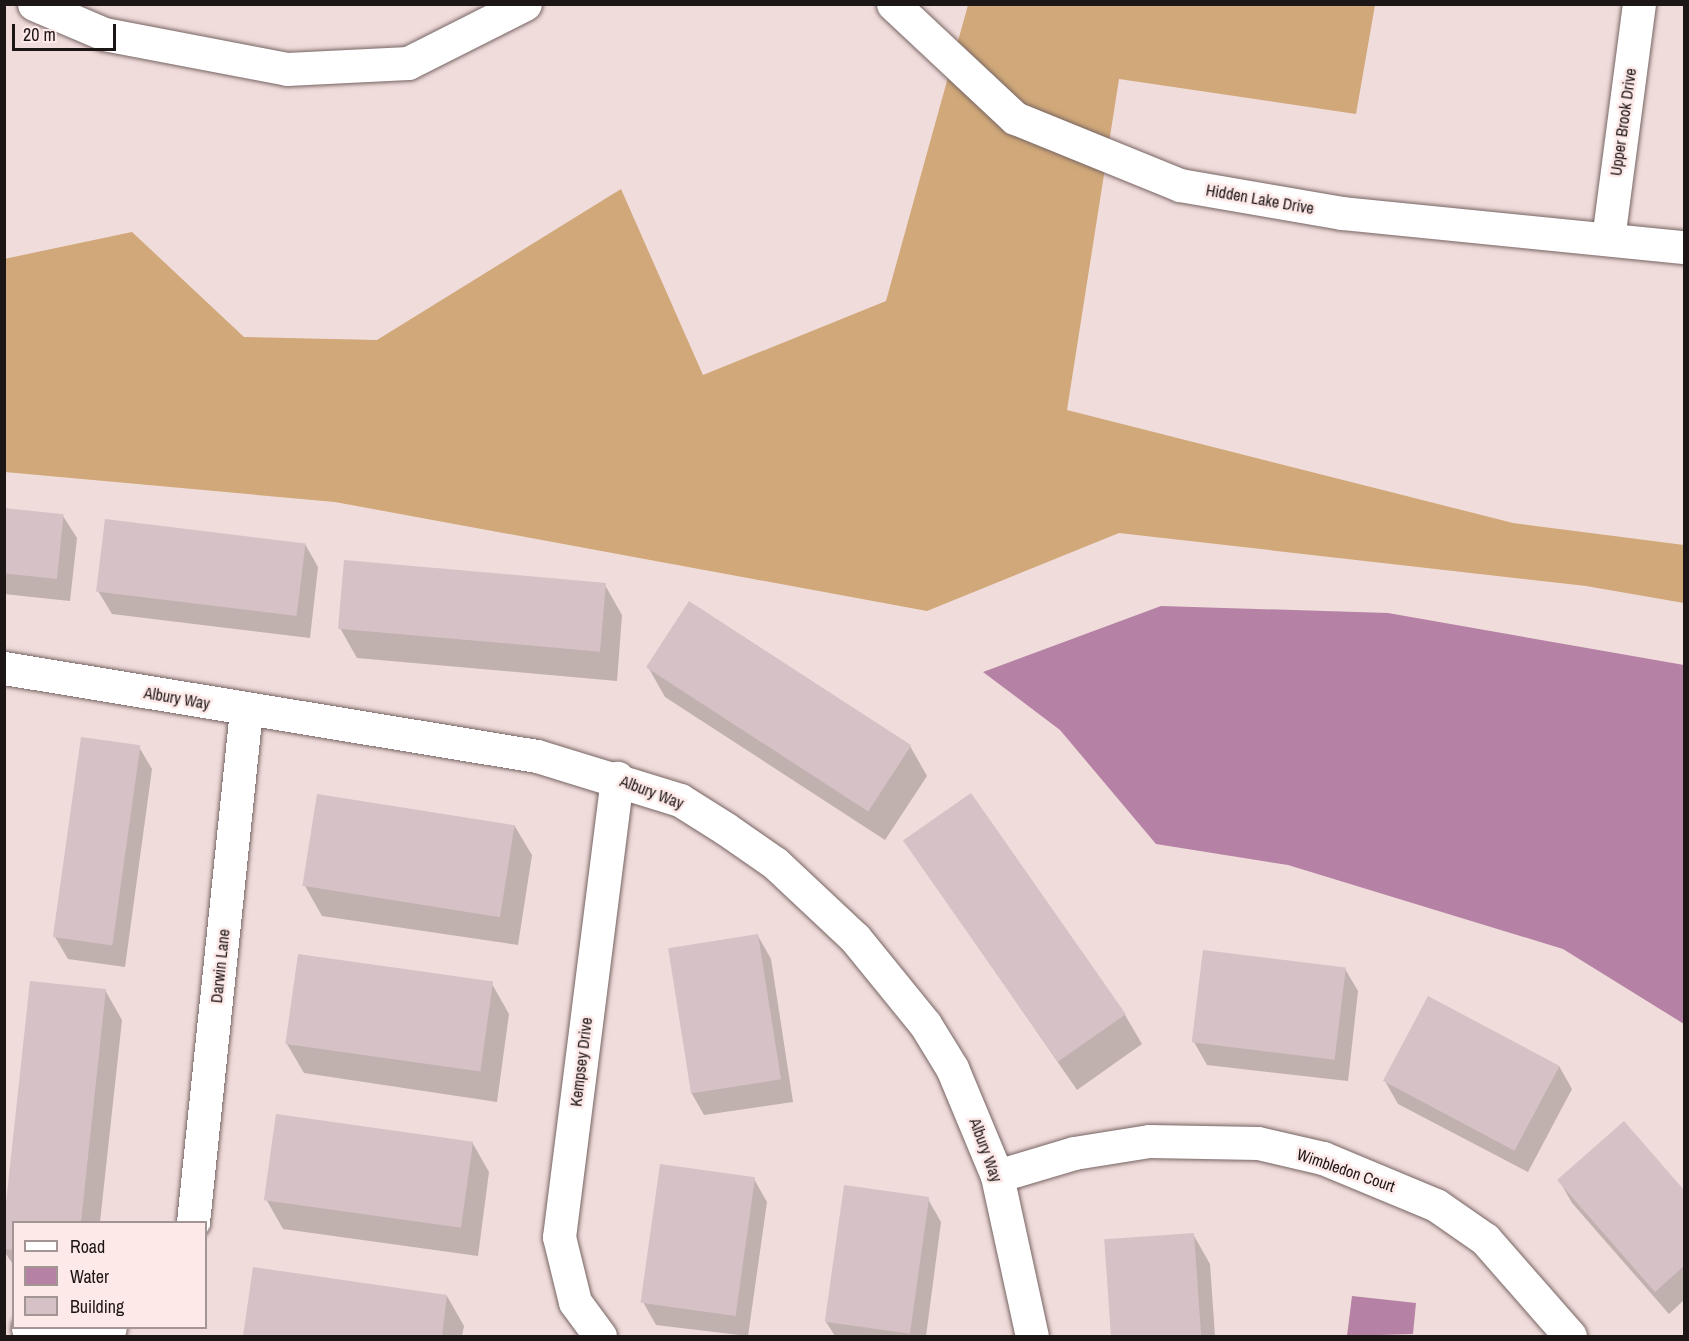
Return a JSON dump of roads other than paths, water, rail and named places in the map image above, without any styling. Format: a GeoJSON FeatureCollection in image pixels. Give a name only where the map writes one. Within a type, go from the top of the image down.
{"type":"FeatureCollection","features":[{"type":"Feature","properties":{"kind":"street"},"geometry":{"type":"LineString","coordinates":[[34,4],[104,34],[287,69],[408,63],[525,4]]}},
{"type":"Feature","properties":{"kind":"street","name":"Hidden Lake Drive"},"geometry":{"type":"LineString","coordinates":[[893,4],[1015,118],[1179,185],[1342,213],[1684,246]]}},
{"type":"Feature","properties":{"kind":"street","name":"Upper Brook Drive"},"geometry":{"type":"LineString","coordinates":[[1608,239],[1639,4]]}},
{"type":"Feature","properties":{"kind":"street","name":"Albury Way"},"geometry":{"type":"LineString","coordinates":[[4,668],[246,710],[537,756],[617,778],[680,800],[726,829],[775,863],[855,938],[925,1024],[952,1068],[997,1176],[1032,1336]]}},
{"type":"Feature","properties":{"kind":"street","name":"Darwin Lane"},"geometry":{"type":"LineString","coordinates":[[193,1221],[246,710]]}},
{"type":"Feature","properties":{"kind":"street","name":"Kempsey Drive"},"geometry":{"type":"LineString","coordinates":[[600,1336],[575,1302],[559,1238],[617,778]]}},
{"type":"Feature","properties":{"kind":"street","name":"Wimbledon Court"},"geometry":{"type":"LineString","coordinates":[[997,1176],[1074,1153],[1149,1141],[1258,1143],[1323,1158],[1436,1205],[1485,1239],[1569,1336]]}},
{"type":"Feature","properties":{"kind":"street"},"geometry":{"type":"LineString","coordinates":[[37,1329],[92,1335],[107,1329]]}},
{"type":"Feature","properties":{"kind":"water"},"geometry":{"type":"Polygon","coordinates":[[[1161,606],[1388,613],[1684,665],[1684,1024],[1563,949],[1288,865],[1156,844],[1060,730],[983,672],[1161,606]]]}},
{"type":"Feature","properties":{"kind":"water"},"geometry":{"type":"Polygon","coordinates":[[[1352,1296],[1416,1303],[1413,1334],[1347,1336],[1352,1296]]]}}]}
